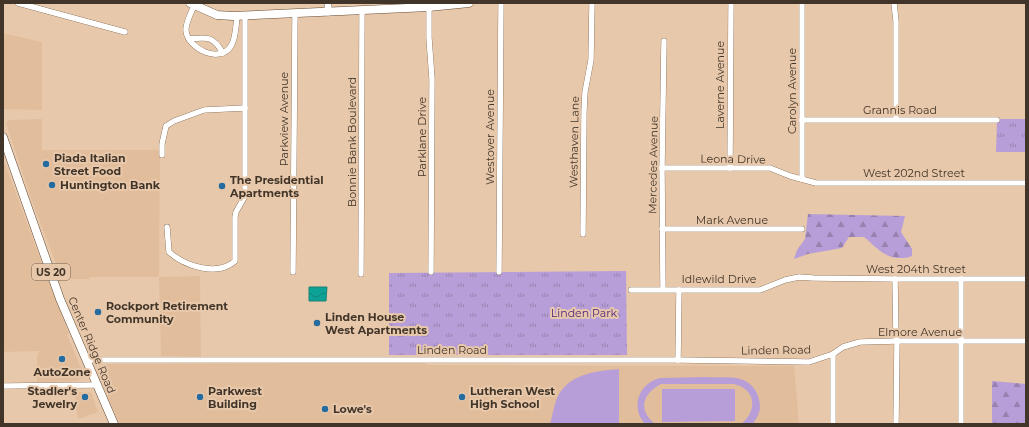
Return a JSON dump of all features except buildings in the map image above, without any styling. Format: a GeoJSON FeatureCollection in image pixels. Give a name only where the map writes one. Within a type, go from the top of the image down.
{"type":"FeatureCollection","features":[{"type":"Feature","properties":{"kind":"main road"},"geometry":{"type":"LineString","coordinates":[[192,4],[217,15],[241,16],[469,3]]}},
{"type":"Feature","properties":{"kind":"main road","name":"Center Ridge Road"},"geometry":{"type":"LineString","coordinates":[[3,137],[6,158],[60,299],[114,424]]}},
{"type":"Feature","properties":{"kind":"street"},"geometry":{"type":"LineString","coordinates":[[18,3],[125,32]]}},
{"type":"Feature","properties":{"kind":"street"},"geometry":{"type":"LineString","coordinates":[[328,3],[328,12]]}},
{"type":"Feature","properties":{"kind":"street","name":"Westover Avenue"},"geometry":{"type":"LineString","coordinates":[[499,272],[501,3]]}},
{"type":"Feature","properties":{"kind":"street","name":"Westhaven Lane"},"geometry":{"type":"LineString","coordinates":[[583,234],[584,111],[585,92],[591,60],[592,3]]}},
{"type":"Feature","properties":{"kind":"street","name":"Laverne Avenue"},"geometry":{"type":"LineString","coordinates":[[730,3],[730,168]]}},
{"type":"Feature","properties":{"kind":"street","name":"Carolyn Avenue"},"geometry":{"type":"LineString","coordinates":[[802,3],[802,179]]}},
{"type":"Feature","properties":{"kind":"street"},"geometry":{"type":"LineString","coordinates":[[894,3],[896,21],[896,119]]}},
{"type":"Feature","properties":{"kind":"street"},"geometry":{"type":"LineString","coordinates":[[192,4],[186,30],[193,45],[204,52],[219,54],[231,46],[241,16]]}},
{"type":"Feature","properties":{"kind":"street","name":"Parklane Drive"},"geometry":{"type":"LineString","coordinates":[[429,5],[432,79],[431,272]]}},
{"type":"Feature","properties":{"kind":"street","name":"Bonnie Bank Boulevard"},"geometry":{"type":"LineString","coordinates":[[361,274],[362,10]]}},
{"type":"Feature","properties":{"kind":"street","name":"Parkview Avenue"},"geometry":{"type":"LineString","coordinates":[[293,272],[295,14]]}},
{"type":"Feature","properties":{"kind":"street"},"geometry":{"type":"LineString","coordinates":[[166,227],[169,252],[177,259],[206,269],[226,268],[235,261],[236,212],[246,196],[245,108],[241,16]]}},
{"type":"Feature","properties":{"kind":"street"},"geometry":{"type":"LineString","coordinates":[[190,39],[204,37],[211,39],[223,52]]}},
{"type":"Feature","properties":{"kind":"street","name":"Mercedes Avenue"},"geometry":{"type":"LineString","coordinates":[[663,289],[662,168],[664,41]]}},
{"type":"Feature","properties":{"kind":"street"},"geometry":{"type":"LineString","coordinates":[[162,155],[162,144],[166,126],[174,121],[204,110],[245,108]]}},
{"type":"Feature","properties":{"kind":"street","name":"Grannis Road"},"geometry":{"type":"LineString","coordinates":[[802,120],[997,120]]}},
{"type":"Feature","properties":{"kind":"street","name":"Leona Drive"},"geometry":{"type":"LineString","coordinates":[[662,168],[770,168],[802,179]]}},
{"type":"Feature","properties":{"kind":"street","name":"West 202nd Street"},"geometry":{"type":"LineString","coordinates":[[802,179],[816,183],[1026,184]]}},
{"type":"Feature","properties":{"kind":"street","name":"Mark Avenue"},"geometry":{"type":"LineString","coordinates":[[662,229],[802,229]]}},
{"type":"Feature","properties":{"kind":"street","name":"Idlewild Drive"},"geometry":{"type":"LineString","coordinates":[[631,290],[760,290],[785,280],[798,277],[806,278]]}},
{"type":"Feature","properties":{"kind":"street","name":"West 204th Street"},"geometry":{"type":"LineString","coordinates":[[806,278],[1026,279]]}},
{"type":"Feature","properties":{"kind":"street"},"geometry":{"type":"LineString","coordinates":[[895,279],[897,341],[896,424]]}},
{"type":"Feature","properties":{"kind":"street"},"geometry":{"type":"LineString","coordinates":[[961,279],[961,424]]}},
{"type":"Feature","properties":{"kind":"street"},"geometry":{"type":"LineString","coordinates":[[678,360],[679,290]]}},
{"type":"Feature","properties":{"kind":"street","name":"Elmore Avenue"},"geometry":{"type":"LineString","coordinates":[[817,359],[833,354],[843,347],[860,342],[1026,341]]}},
{"type":"Feature","properties":{"kind":"street"},"geometry":{"type":"LineString","coordinates":[[833,354],[833,424]]}},
{"type":"Feature","properties":{"kind":"street","name":"Linden Road"},"geometry":{"type":"LineString","coordinates":[[86,360],[678,360],[809,362],[817,359]]}},
{"type":"Feature","properties":{"kind":"street"},"geometry":{"type":"LineString","coordinates":[[3,386],[96,385]]}},
{"type":"Feature","properties":{"kind":"shaded area"},"geometry":{"type":"Polygon","coordinates":[[[3,33],[42,42],[42,110],[3,109],[3,33]]]}},
{"type":"Feature","properties":{"kind":"shaded area"},"geometry":{"type":"Polygon","coordinates":[[[42,119],[42,150],[160,150],[159,277],[90,277],[89,279],[62,279],[32,201],[6,123],[9,120],[42,119]]]}},
{"type":"Feature","properties":{"kind":"shaded area"},"geometry":{"type":"Polygon","coordinates":[[[3,162],[6,166],[69,334],[67,335],[85,377],[76,381],[37,382],[37,356],[40,351],[3,352],[3,162]]]}},
{"type":"Feature","properties":{"kind":"shaded area"},"geometry":{"type":"Polygon","coordinates":[[[200,276],[201,357],[161,356],[159,277],[200,276]]]}},
{"type":"Feature","properties":{"kind":"shaded area"},"geometry":{"type":"Polygon","coordinates":[[[424,363],[428,365],[794,366],[799,424],[120,424],[96,371],[99,365],[103,364],[424,363]]]}},
{"type":"Feature","properties":{"kind":"shaded area"},"geometry":{"type":"Polygon","coordinates":[[[75,392],[90,392],[98,412],[79,419],[77,415],[75,392]]]}},
{"type":"Feature","properties":{"kind":"green space"},"geometry":{"type":"Polygon","coordinates":[[[997,119],[1026,119],[1026,152],[996,152],[997,119]]]}},
{"type":"Feature","properties":{"kind":"green space"},"geometry":{"type":"Polygon","coordinates":[[[808,214],[905,216],[901,232],[912,249],[912,256],[908,258],[900,258],[889,256],[880,251],[864,237],[849,237],[842,248],[808,254],[794,259],[797,250],[805,239],[808,214]]]}},
{"type":"Feature","properties":{"kind":"green space","name":"Linden Park"},"geometry":{"type":"Polygon","coordinates":[[[626,271],[627,355],[389,355],[389,273],[626,271]]]}},
{"type":"Feature","properties":{"kind":"green space"},"geometry":{"type":"Polygon","coordinates":[[[619,369],[619,424],[550,424],[557,397],[564,387],[578,377],[586,374],[619,369]]]}},
{"type":"Feature","properties":{"kind":"green space"},"geometry":{"type":"Polygon","coordinates":[[[660,378],[736,378],[749,383],[752,386],[760,402],[759,414],[753,424],[741,424],[750,413],[752,401],[747,391],[734,384],[661,384],[650,392],[644,402],[646,413],[655,424],[645,424],[640,417],[638,410],[639,396],[642,390],[653,381],[660,378]]]}},
{"type":"Feature","properties":{"kind":"green space"},"geometry":{"type":"Polygon","coordinates":[[[992,381],[1026,384],[1026,424],[992,424],[992,381]]]}},
{"type":"Feature","properties":{"kind":"green space"},"geometry":{"type":"Polygon","coordinates":[[[662,389],[735,389],[735,421],[662,422],[662,389]]]}},
{"type":"Feature","properties":{"kind":"water"},"geometry":{"type":"Polygon","coordinates":[[[309,287],[327,287],[326,301],[309,301],[309,287]]]}},
{"type":"Feature","properties":{"kind":"place","name":"Piada Italian Street Food"},"geometry":{"type":"Point","coordinates":[46,164]}},
{"type":"Feature","properties":{"kind":"place","name":"Huntington Bank"},"geometry":{"type":"Point","coordinates":[52,185]}},
{"type":"Feature","properties":{"kind":"place","name":"The Presidential Apartments"},"geometry":{"type":"Point","coordinates":[222,186]}},
{"type":"Feature","properties":{"kind":"place","name":"Rockport Retirement Community"},"geometry":{"type":"Point","coordinates":[98,312]}},
{"type":"Feature","properties":{"kind":"place","name":"Linden House West Apartments"},"geometry":{"type":"Point","coordinates":[317,323]}},
{"type":"Feature","properties":{"kind":"place","name":"AutoZone"},"geometry":{"type":"Point","coordinates":[62,359]}},
{"type":"Feature","properties":{"kind":"place","name":"Stadler's Jewelry"},"geometry":{"type":"Point","coordinates":[85,397]}},
{"type":"Feature","properties":{"kind":"place","name":"Parkwest Building"},"geometry":{"type":"Point","coordinates":[200,397]}},
{"type":"Feature","properties":{"kind":"place","name":"Lutheran West High School"},"geometry":{"type":"Point","coordinates":[462,397]}},
{"type":"Feature","properties":{"kind":"place","name":"Lowe's"},"geometry":{"type":"Point","coordinates":[325,409]}}]}
